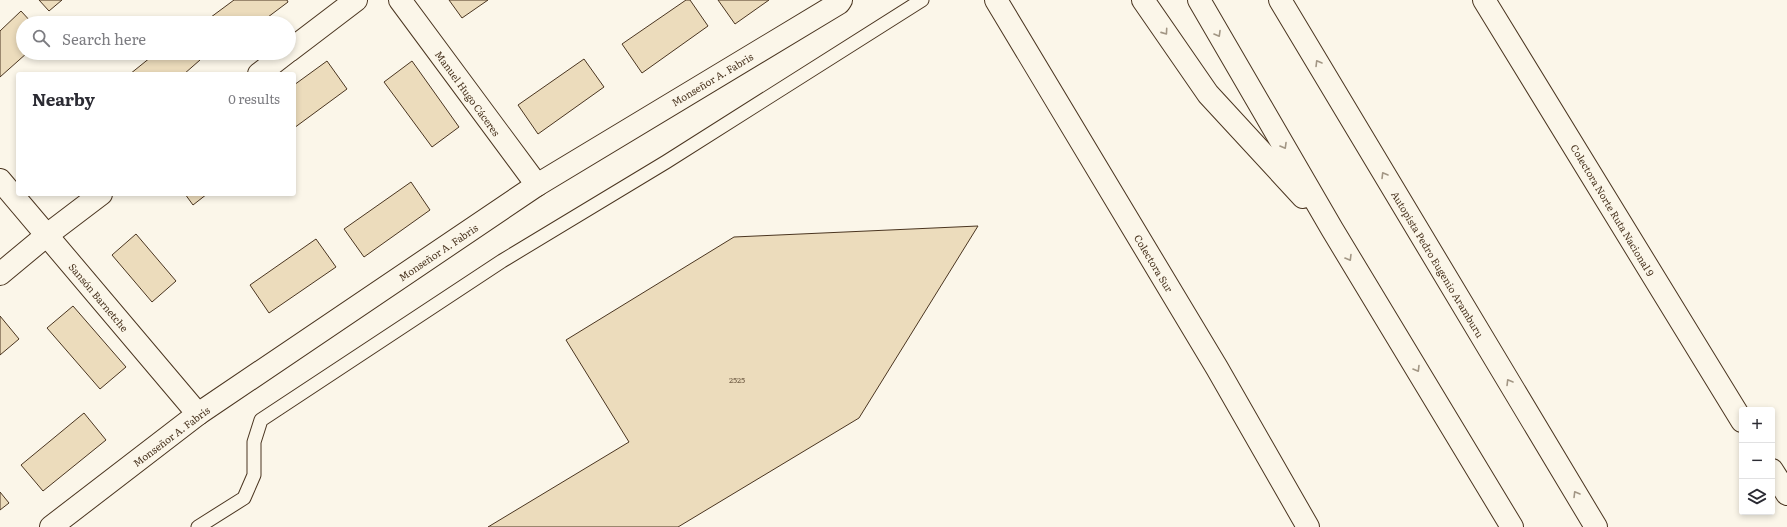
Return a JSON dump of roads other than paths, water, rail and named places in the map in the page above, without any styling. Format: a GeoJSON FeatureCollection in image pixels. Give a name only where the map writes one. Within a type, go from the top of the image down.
{"type":"FeatureCollection","features":[{"type":"Feature","properties":{"kind":"main road"},"geometry":{"type":"LineString","coordinates":[[296,46],[356,0]]}},
{"type":"Feature","properties":{"kind":"main road","name":"Manuel Hugo Cáceres"},"geometry":{"type":"LineString","coordinates":[[400,0],[537,185]]}},
{"type":"Feature","properties":{"kind":"main road","name":"Monseñor A. Fabris"},"geometry":{"type":"LineString","coordinates":[[51,527],[198,414],[537,185],[832,7],[841,0]]}},
{"type":"Feature","properties":{"kind":"main road","name":"Colectora Sur"},"geometry":{"type":"LineString","coordinates":[[996,0],[1217,368],[1308,527]]}},
{"type":"Feature","properties":{"kind":"main road"},"geometry":{"type":"LineString","coordinates":[[1143,0],[1208,94],[1332,229]]}},
{"type":"Feature","properties":{"kind":"main road"},"geometry":{"type":"LineString","coordinates":[[1199,0],[1332,229],[1512,527]]}},
{"type":"Feature","properties":{"kind":"main road","name":"Autopista Pedro Eugenio Aramburu"},"geometry":{"type":"LineString","coordinates":[[1280,0],[1596,527]]}},
{"type":"Feature","properties":{"kind":"main road","name":"Colectora Norte Ruta Nacional 9"},"geometry":{"type":"LineString","coordinates":[[1484,0],[1739,416]]}},
{"type":"Feature","properties":{"kind":"main road"},"geometry":{"type":"LineString","coordinates":[[261,72],[277,60]]}},
{"type":"Feature","properties":{"kind":"main road","name":"Sansón Barnetche"},"geometry":{"type":"LineString","coordinates":[[0,180],[198,414]]}},
{"type":"Feature","properties":{"kind":"main road"},"geometry":{"type":"LineString","coordinates":[[0,274],[47,235],[98,196]]}},
{"type":"Feature","properties":{"kind":"main road"},"geometry":{"type":"LineString","coordinates":[[1775,475],[1787,494]]}},
{"type":"Feature","properties":{"kind":"lane"},"geometry":{"type":"LineString","coordinates":[[198,527],[244,498],[254,475],[254,442],[261,420],[502,261],[673,158],[922,0]]}}]}
